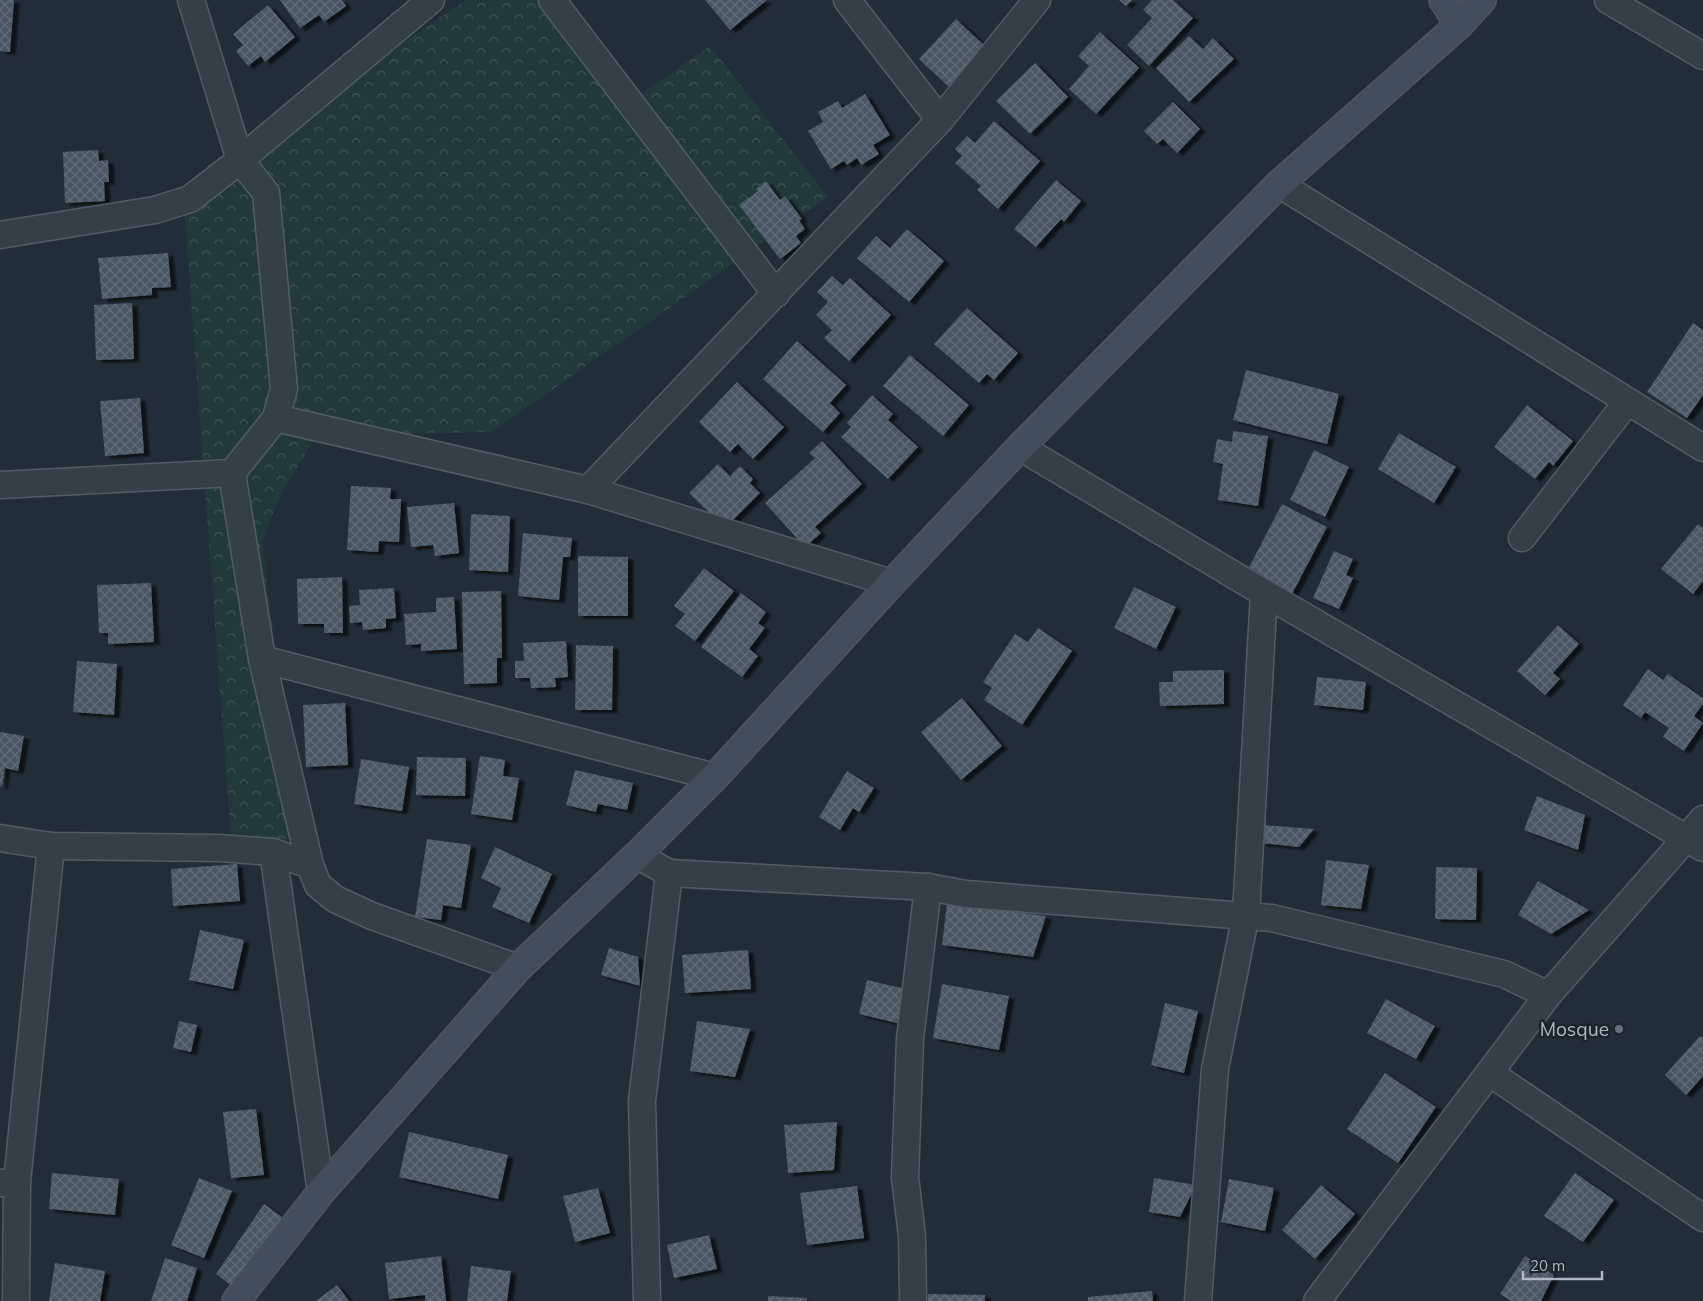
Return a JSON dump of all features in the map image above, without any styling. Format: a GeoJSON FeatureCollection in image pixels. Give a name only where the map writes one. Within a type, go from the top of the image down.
{"type":"FeatureCollection","features":[{"type":"Feature","properties":{"kind":"street"},"geometry":{"type":"LineString","coordinates":[[191,0],[240,160],[266,193],[284,389],[276,418],[232,474],[262,659],[310,865],[318,884],[335,899],[372,916],[518,968]]}},
{"type":"Feature","properties":{"kind":"street"},"geometry":{"type":"LineString","coordinates":[[0,235],[155,210],[190,199],[240,160],[431,0]]}},
{"type":"Feature","properties":{"kind":"street"},"geometry":{"type":"LineString","coordinates":[[552,0],[776,294]]}},
{"type":"Feature","properties":{"kind":"street"},"geometry":{"type":"LineString","coordinates":[[847,0],[940,120]]}},
{"type":"Feature","properties":{"kind":"street"},"geometry":{"type":"LineString","coordinates":[[588,490],[940,120],[1037,0]]}},
{"type":"Feature","properties":{"kind":"street"},"geometry":{"type":"LineString","coordinates":[[1443,0],[1459,25]]}},
{"type":"Feature","properties":{"kind":"street"},"geometry":{"type":"LineString","coordinates":[[236,1301],[321,1192],[518,968],[637,855],[715,777],[892,583],[1020,447],[1279,184],[1459,25],[1482,0]]}},
{"type":"Feature","properties":{"kind":"street"},"geometry":{"type":"LineString","coordinates":[[1608,0],[1703,56]]}},
{"type":"Feature","properties":{"kind":"street"},"geometry":{"type":"LineString","coordinates":[[1279,184],[1703,448]]}},
{"type":"Feature","properties":{"kind":"street"},"geometry":{"type":"LineString","coordinates":[[1522,538],[1627,402]]}},
{"type":"Feature","properties":{"kind":"street"},"geometry":{"type":"LineString","coordinates":[[276,418],[588,490],[892,583]]}},
{"type":"Feature","properties":{"kind":"street"},"geometry":{"type":"LineString","coordinates":[[1020,447],[1264,593],[1698,836],[1548,995],[1317,1301]]}},
{"type":"Feature","properties":{"kind":"street"},"geometry":{"type":"LineString","coordinates":[[0,485],[232,474]]}},
{"type":"Feature","properties":{"kind":"street"},"geometry":{"type":"LineString","coordinates":[[1198,1301],[1215,1069],[1246,916],[1264,593]]}},
{"type":"Feature","properties":{"kind":"street"},"geometry":{"type":"LineString","coordinates":[[262,659],[715,777]]}},
{"type":"Feature","properties":{"kind":"street"},"geometry":{"type":"LineString","coordinates":[[0,838],[51,846],[219,848],[272,852],[310,865]]}},
{"type":"Feature","properties":{"kind":"street"},"geometry":{"type":"LineString","coordinates":[[16,1301],[9,1183],[51,846]]}},
{"type":"Feature","properties":{"kind":"street"},"geometry":{"type":"LineString","coordinates":[[272,852],[321,1192]]}},
{"type":"Feature","properties":{"kind":"street"},"geometry":{"type":"LineString","coordinates":[[637,855],[669,873],[928,887],[966,894],[1272,918],[1504,974],[1548,995]]}},
{"type":"Feature","properties":{"kind":"street"},"geometry":{"type":"LineString","coordinates":[[646,1301],[642,1101],[669,873]]}},
{"type":"Feature","properties":{"kind":"street"},"geometry":{"type":"LineString","coordinates":[[913,1301],[912,1236],[905,1177],[910,1039],[928,887]]}},
{"type":"Feature","properties":{"kind":"street"},"geometry":{"type":"LineString","coordinates":[[1490,1073],[1703,1218]]}},
{"type":"Feature","properties":{"kind":"green space"},"geometry":{"type":"Polygon","coordinates":[[[466,0],[539,0],[619,109],[710,46],[828,197],[492,432],[351,435],[312,442],[277,502],[262,542],[298,839],[231,841],[184,206],[269,134],[466,0]]]}},
{"type":"Feature","properties":{"kind":"building"},"geometry":{"type":"Polygon","coordinates":[[[0,0],[14,0],[10,52],[0,51],[0,0]]]}},
{"type":"Feature","properties":{"kind":"building"},"geometry":{"type":"Polygon","coordinates":[[[280,0],[342,0],[346,6],[324,22],[319,15],[300,28],[280,0]]]}},
{"type":"Feature","properties":{"kind":"building"},"geometry":{"type":"Polygon","coordinates":[[[705,0],[767,0],[730,30],[705,0]]]}},
{"type":"Feature","properties":{"kind":"building"},"geometry":{"type":"Polygon","coordinates":[[[1119,0],[1132,0],[1126,6],[1119,0]]]}},
{"type":"Feature","properties":{"kind":"building"},"geometry":{"type":"Polygon","coordinates":[[[1152,0],[1173,0],[1193,18],[1149,66],[1127,45],[1152,18],[1143,10],[1152,0]]]}},
{"type":"Feature","properties":{"kind":"building"},"geometry":{"type":"Polygon","coordinates":[[[268,5],[295,37],[265,62],[261,56],[248,66],[236,51],[243,45],[233,34],[268,5]]]}},
{"type":"Feature","properties":{"kind":"building"},"geometry":{"type":"Polygon","coordinates":[[[956,19],[986,47],[949,87],[919,59],[956,19]]]}},
{"type":"Feature","properties":{"kind":"building"},"geometry":{"type":"Polygon","coordinates":[[[1100,32],[1139,68],[1096,114],[1069,89],[1089,66],[1078,56],[1100,32]]]}},
{"type":"Feature","properties":{"kind":"building"},"geometry":{"type":"Polygon","coordinates":[[[1189,36],[1203,49],[1213,38],[1234,59],[1189,102],[1156,68],[1189,36]]]}},
{"type":"Feature","properties":{"kind":"building"},"geometry":{"type":"Polygon","coordinates":[[[1035,63],[1068,97],[1030,134],[996,101],[1035,63]]]}},
{"type":"Feature","properties":{"kind":"building"},"geometry":{"type":"Polygon","coordinates":[[[865,94],[890,135],[873,145],[879,154],[861,165],[857,158],[847,165],[844,161],[831,169],[808,131],[823,122],[818,112],[838,101],[842,108],[865,94]]]}},
{"type":"Feature","properties":{"kind":"building"},"geometry":{"type":"Polygon","coordinates":[[[1173,102],[1200,129],[1177,153],[1163,139],[1157,144],[1144,131],[1173,102]]]}},
{"type":"Feature","properties":{"kind":"building"},"geometry":{"type":"Polygon","coordinates":[[[994,121],[1040,161],[998,209],[977,190],[981,186],[955,163],[962,156],[955,149],[967,136],[975,143],[994,121]]]}},
{"type":"Feature","properties":{"kind":"building"},"geometry":{"type":"Polygon","coordinates":[[[98,150],[99,161],[108,160],[109,182],[104,182],[105,201],[65,203],[63,152],[98,150]]]}},
{"type":"Feature","properties":{"kind":"building"},"geometry":{"type":"Polygon","coordinates":[[[1056,180],[1081,201],[1064,222],[1061,219],[1036,247],[1014,229],[1056,180]]]}},
{"type":"Feature","properties":{"kind":"building"},"geometry":{"type":"Polygon","coordinates":[[[766,181],[780,200],[785,196],[802,219],[799,220],[805,229],[796,236],[801,243],[780,259],[739,205],[758,191],[756,189],[766,181]]]}},
{"type":"Feature","properties":{"kind":"building"},"geometry":{"type":"Polygon","coordinates":[[[907,229],[944,261],[909,302],[857,258],[876,236],[890,248],[907,229]]]}},
{"type":"Feature","properties":{"kind":"building"},"geometry":{"type":"Polygon","coordinates":[[[168,253],[171,287],[152,288],[152,295],[102,299],[98,258],[168,253]]]}},
{"type":"Feature","properties":{"kind":"building"},"geometry":{"type":"Polygon","coordinates":[[[832,276],[843,285],[850,278],[891,315],[849,361],[824,338],[832,330],[816,315],[828,302],[817,292],[832,276]]]}},
{"type":"Feature","properties":{"kind":"building"},"geometry":{"type":"Polygon","coordinates":[[[132,303],[134,359],[96,360],[94,305],[132,303]]]}},
{"type":"Feature","properties":{"kind":"building"},"geometry":{"type":"Polygon","coordinates":[[[967,308],[1018,353],[994,380],[987,374],[979,383],[934,344],[967,308]]]}},
{"type":"Feature","properties":{"kind":"building"},"geometry":{"type":"Polygon","coordinates":[[[1693,323],[1703,330],[1703,395],[1687,418],[1647,392],[1693,323]]]}},
{"type":"Feature","properties":{"kind":"building"},"geometry":{"type":"Polygon","coordinates":[[[797,341],[846,385],[830,403],[840,413],[823,432],[763,379],[797,341]]]}},
{"type":"Feature","properties":{"kind":"building"},"geometry":{"type":"Polygon","coordinates":[[[910,355],[969,405],[943,436],[883,386],[910,355]]]}},
{"type":"Feature","properties":{"kind":"building"},"geometry":{"type":"Polygon","coordinates":[[[1246,370],[1339,394],[1327,444],[1233,420],[1246,370]]]}},
{"type":"Feature","properties":{"kind":"building"},"geometry":{"type":"Polygon","coordinates":[[[737,382],[784,427],[753,459],[738,444],[730,452],[699,422],[737,382]]]}},
{"type":"Feature","properties":{"kind":"building"},"geometry":{"type":"Polygon","coordinates":[[[872,395],[893,414],[888,420],[918,447],[888,479],[841,437],[851,427],[847,423],[872,395]]]}},
{"type":"Feature","properties":{"kind":"building"},"geometry":{"type":"Polygon","coordinates":[[[140,398],[144,453],[105,456],[100,401],[140,398]]]}},
{"type":"Feature","properties":{"kind":"building"},"geometry":{"type":"Polygon","coordinates":[[[1527,405],[1573,441],[1553,466],[1549,462],[1535,479],[1494,447],[1527,405]]]}},
{"type":"Feature","properties":{"kind":"building"},"geometry":{"type":"Polygon","coordinates":[[[1233,431],[1268,436],[1258,506],[1218,500],[1223,464],[1213,462],[1217,439],[1232,442],[1233,431]]]}},
{"type":"Feature","properties":{"kind":"building"},"geometry":{"type":"Polygon","coordinates":[[[1399,433],[1456,467],[1434,503],[1378,469],[1399,433]]]}},
{"type":"Feature","properties":{"kind":"building"},"geometry":{"type":"Polygon","coordinates":[[[822,441],[862,484],[815,527],[821,533],[805,547],[765,503],[815,458],[809,453],[822,441]]]}},
{"type":"Feature","properties":{"kind":"building"},"geometry":{"type":"Polygon","coordinates":[[[1314,450],[1349,467],[1325,517],[1290,500],[1314,450]]]}},
{"type":"Feature","properties":{"kind":"building"},"geometry":{"type":"Polygon","coordinates":[[[718,464],[730,476],[740,466],[753,479],[750,483],[760,493],[725,528],[689,493],[718,464]]]}},
{"type":"Feature","properties":{"kind":"building"},"geometry":{"type":"Polygon","coordinates":[[[351,486],[391,488],[390,499],[401,499],[399,542],[379,541],[378,552],[347,550],[351,486]]]}},
{"type":"Feature","properties":{"kind":"building"},"geometry":{"type":"Polygon","coordinates":[[[454,503],[459,553],[435,556],[433,545],[411,547],[407,507],[454,503]]]}},
{"type":"Feature","properties":{"kind":"building"},"geometry":{"type":"Polygon","coordinates":[[[1282,504],[1327,527],[1292,594],[1247,571],[1282,504]]]}},
{"type":"Feature","properties":{"kind":"building"},"geometry":{"type":"Polygon","coordinates":[[[471,514],[510,516],[508,572],[469,570],[471,514]]]}},
{"type":"Feature","properties":{"kind":"building"},"geometry":{"type":"Polygon","coordinates":[[[1698,524],[1703,528],[1703,581],[1693,594],[1661,569],[1698,524]]]}},
{"type":"Feature","properties":{"kind":"building"},"geometry":{"type":"Polygon","coordinates":[[[523,533],[572,538],[570,557],[563,557],[559,600],[518,596],[523,533]]]}},
{"type":"Feature","properties":{"kind":"building"},"geometry":{"type":"Polygon","coordinates":[[[1334,551],[1353,559],[1346,575],[1353,578],[1339,609],[1313,598],[1334,551]]]}},
{"type":"Feature","properties":{"kind":"building"},"geometry":{"type":"Polygon","coordinates":[[[578,556],[628,557],[628,616],[578,616],[578,556]]]}},
{"type":"Feature","properties":{"kind":"building"},"geometry":{"type":"Polygon","coordinates":[[[704,568],[734,591],[695,641],[675,626],[685,614],[674,606],[704,568]]]}},
{"type":"Feature","properties":{"kind":"building"},"geometry":{"type":"Polygon","coordinates":[[[342,577],[343,633],[324,633],[324,624],[298,624],[297,579],[342,577]]]}},
{"type":"Feature","properties":{"kind":"building"},"geometry":{"type":"Polygon","coordinates":[[[151,583],[154,642],[108,644],[108,633],[99,633],[97,585],[151,583]]]}},
{"type":"Feature","properties":{"kind":"building"},"geometry":{"type":"Polygon","coordinates":[[[1134,587],[1176,607],[1156,649],[1114,628],[1134,587]]]}},
{"type":"Feature","properties":{"kind":"building"},"geometry":{"type":"Polygon","coordinates":[[[394,588],[396,618],[386,619],[386,628],[363,630],[362,622],[350,623],[349,606],[360,605],[359,590],[394,588]]]}},
{"type":"Feature","properties":{"kind":"building"},"geometry":{"type":"Polygon","coordinates":[[[501,591],[502,658],[497,658],[497,683],[464,684],[462,592],[501,591]]]}},
{"type":"Feature","properties":{"kind":"building"},"geometry":{"type":"Polygon","coordinates":[[[741,593],[766,612],[758,623],[765,628],[749,649],[758,656],[742,677],[701,647],[741,593]]]}},
{"type":"Feature","properties":{"kind":"building"},"geometry":{"type":"Polygon","coordinates":[[[454,597],[457,649],[421,651],[421,644],[406,645],[404,614],[436,612],[436,598],[454,597]]]}},
{"type":"Feature","properties":{"kind":"building"},"geometry":{"type":"Polygon","coordinates":[[[1558,625],[1579,644],[1553,673],[1560,679],[1545,695],[1517,671],[1558,625]]]}},
{"type":"Feature","properties":{"kind":"building"},"geometry":{"type":"Polygon","coordinates":[[[1038,628],[1072,651],[1022,725],[984,700],[992,688],[983,682],[1015,634],[1028,642],[1038,628]]]}},
{"type":"Feature","properties":{"kind":"building"},"geometry":{"type":"Polygon","coordinates":[[[566,641],[568,677],[555,678],[556,687],[531,688],[530,678],[515,678],[515,661],[524,661],[523,643],[566,641]]]}},
{"type":"Feature","properties":{"kind":"building"},"geometry":{"type":"Polygon","coordinates":[[[576,645],[613,646],[612,710],[575,710],[576,645]]]}},
{"type":"Feature","properties":{"kind":"building"},"geometry":{"type":"Polygon","coordinates":[[[77,661],[117,664],[114,715],[73,712],[77,661]]]}},
{"type":"Feature","properties":{"kind":"building"},"geometry":{"type":"Polygon","coordinates":[[[1648,669],[1663,680],[1668,674],[1703,698],[1703,704],[1694,716],[1703,723],[1684,751],[1663,737],[1669,728],[1645,712],[1641,718],[1623,705],[1648,669]]]}},
{"type":"Feature","properties":{"kind":"building"},"geometry":{"type":"Polygon","coordinates":[[[1224,670],[1224,704],[1160,706],[1159,682],[1173,682],[1173,671],[1224,670]]]}},
{"type":"Feature","properties":{"kind":"building"},"geometry":{"type":"Polygon","coordinates":[[[1317,677],[1366,682],[1363,710],[1314,705],[1317,677]]]}},
{"type":"Feature","properties":{"kind":"building"},"geometry":{"type":"Polygon","coordinates":[[[962,698],[1002,746],[961,780],[921,732],[962,698]]]}},
{"type":"Feature","properties":{"kind":"building"},"geometry":{"type":"Polygon","coordinates":[[[345,703],[348,765],[306,767],[303,705],[345,703]]]}},
{"type":"Feature","properties":{"kind":"building"},"geometry":{"type":"Polygon","coordinates":[[[0,732],[24,736],[18,771],[5,768],[2,787],[0,786],[0,732]]]}},
{"type":"Feature","properties":{"kind":"building"},"geometry":{"type":"Polygon","coordinates":[[[480,756],[505,760],[503,776],[519,778],[512,820],[471,814],[480,756]]]}},
{"type":"Feature","properties":{"kind":"building"},"geometry":{"type":"Polygon","coordinates":[[[417,757],[466,758],[465,796],[416,795],[417,757]]]}},
{"type":"Feature","properties":{"kind":"building"},"geometry":{"type":"Polygon","coordinates":[[[361,759],[409,767],[402,811],[354,804],[361,759]]]}},
{"type":"Feature","properties":{"kind":"building"},"geometry":{"type":"Polygon","coordinates":[[[575,770],[633,783],[627,810],[598,804],[596,812],[566,805],[575,770]]]}},
{"type":"Feature","properties":{"kind":"building"},"geometry":{"type":"Polygon","coordinates":[[[847,771],[874,788],[859,812],[853,808],[840,830],[819,817],[847,771]]]}},
{"type":"Feature","properties":{"kind":"building"},"geometry":{"type":"Polygon","coordinates":[[[1537,796],[1585,815],[1578,850],[1524,830],[1537,796]]]}},
{"type":"Feature","properties":{"kind":"building"},"geometry":{"type":"Polygon","coordinates":[[[1263,825],[1314,829],[1299,847],[1261,843],[1263,825]]]}},
{"type":"Feature","properties":{"kind":"building"},"geometry":{"type":"Polygon","coordinates":[[[427,839],[471,845],[461,908],[443,905],[441,920],[415,917],[427,839]]]}},
{"type":"Feature","properties":{"kind":"building"},"geometry":{"type":"Polygon","coordinates":[[[495,847],[552,874],[529,923],[492,907],[501,888],[481,878],[495,847]]]}},
{"type":"Feature","properties":{"kind":"building"},"geometry":{"type":"Polygon","coordinates":[[[1326,860],[1369,865],[1361,909],[1321,905],[1326,860]]]}},
{"type":"Feature","properties":{"kind":"building"},"geometry":{"type":"Polygon","coordinates":[[[237,864],[240,901],[173,906],[171,869],[237,864]]]}},
{"type":"Feature","properties":{"kind":"building"},"geometry":{"type":"Polygon","coordinates":[[[1436,867],[1477,868],[1476,920],[1435,919],[1436,867]]]}},
{"type":"Feature","properties":{"kind":"building"},"geometry":{"type":"Polygon","coordinates":[[[1538,881],[1589,910],[1551,934],[1518,915],[1538,881]]]}},
{"type":"Feature","properties":{"kind":"building"},"geometry":{"type":"Polygon","coordinates":[[[947,903],[1046,916],[1033,957],[942,945],[947,903]]]}},
{"type":"Feature","properties":{"kind":"building"},"geometry":{"type":"Polygon","coordinates":[[[200,930],[244,940],[233,989],[189,980],[200,930]]]}},
{"type":"Feature","properties":{"kind":"building"},"geometry":{"type":"Polygon","coordinates":[[[609,948],[638,957],[640,986],[601,975],[609,948]]]}},
{"type":"Feature","properties":{"kind":"building"},"geometry":{"type":"Polygon","coordinates":[[[748,950],[751,989],[685,993],[682,955],[748,950]]]}},
{"type":"Feature","properties":{"kind":"building"},"geometry":{"type":"Polygon","coordinates":[[[867,980],[905,989],[897,1023],[859,1014],[867,980]]]}},
{"type":"Feature","properties":{"kind":"building"},"geometry":{"type":"Polygon","coordinates":[[[942,984],[1009,996],[999,1050],[933,1038],[942,984]]]}},
{"type":"Feature","properties":{"kind":"building"},"geometry":{"type":"Polygon","coordinates":[[[1386,999],[1435,1026],[1416,1059],[1367,1033],[1386,999]]]}},
{"type":"Feature","properties":{"kind":"building"},"geometry":{"type":"Polygon","coordinates":[[[1165,1003],[1198,1011],[1184,1073],[1151,1065],[1165,1003]]]}},
{"type":"Feature","properties":{"kind":"building"},"geometry":{"type":"Polygon","coordinates":[[[179,1021],[197,1025],[191,1052],[173,1048],[179,1021]]]}},
{"type":"Feature","properties":{"kind":"building"},"geometry":{"type":"Polygon","coordinates":[[[697,1021],[750,1029],[735,1077],[690,1071],[697,1021]]]}},
{"type":"Feature","properties":{"kind":"building"},"geometry":{"type":"Polygon","coordinates":[[[1700,1036],[1703,1038],[1703,1076],[1686,1095],[1665,1075],[1700,1036]]]}},
{"type":"Feature","properties":{"kind":"building"},"geometry":{"type":"Polygon","coordinates":[[[1385,1073],[1436,1107],[1398,1163],[1347,1129],[1385,1073]]]}},
{"type":"Feature","properties":{"kind":"building"},"geometry":{"type":"Polygon","coordinates":[[[256,1109],[264,1175],[231,1178],[223,1112],[256,1109]]]}},
{"type":"Feature","properties":{"kind":"building"},"geometry":{"type":"Polygon","coordinates":[[[837,1122],[834,1170],[788,1173],[784,1125],[837,1122]]]}},
{"type":"Feature","properties":{"kind":"building"},"geometry":{"type":"Polygon","coordinates":[[[409,1132],[508,1155],[498,1199],[399,1177],[409,1132]]]}},
{"type":"Feature","properties":{"kind":"building"},"geometry":{"type":"Polygon","coordinates":[[[52,1173],[119,1179],[115,1215],[49,1209],[52,1173]]]}},
{"type":"Feature","properties":{"kind":"building"},"geometry":{"type":"Polygon","coordinates":[[[1575,1173],[1614,1200],[1583,1242],[1544,1216],[1575,1173]]]}},
{"type":"Feature","properties":{"kind":"building"},"geometry":{"type":"Polygon","coordinates":[[[199,1178],[232,1191],[204,1258],[171,1245],[199,1178]]]}},
{"type":"Feature","properties":{"kind":"building"},"geometry":{"type":"Polygon","coordinates":[[[1154,1178],[1196,1185],[1180,1217],[1149,1212],[1154,1178]]]}},
{"type":"Feature","properties":{"kind":"building"},"geometry":{"type":"Polygon","coordinates":[[[1229,1179],[1274,1188],[1265,1231],[1221,1222],[1229,1179]]]}},
{"type":"Feature","properties":{"kind":"building"},"geometry":{"type":"Polygon","coordinates":[[[1321,1185],[1355,1214],[1315,1259],[1282,1230],[1321,1185]]]}},
{"type":"Feature","properties":{"kind":"building"},"geometry":{"type":"Polygon","coordinates":[[[857,1186],[864,1238],[807,1245],[800,1193],[857,1186]]]}},
{"type":"Feature","properties":{"kind":"building"},"geometry":{"type":"Polygon","coordinates":[[[598,1188],[610,1233],[575,1242],[563,1196],[598,1188]]]}},
{"type":"Feature","properties":{"kind":"building"},"geometry":{"type":"Polygon","coordinates":[[[264,1204],[282,1217],[233,1287],[216,1274],[264,1204]]]}},
{"type":"Feature","properties":{"kind":"building"},"geometry":{"type":"Polygon","coordinates":[[[709,1235],[717,1269],[674,1278],[667,1245],[709,1235]]]}},
{"type":"Feature","properties":{"kind":"building"},"geometry":{"type":"Polygon","coordinates":[[[441,1256],[446,1301],[425,1301],[425,1295],[389,1299],[385,1263],[441,1256]]]}},
{"type":"Feature","properties":{"kind":"building"},"geometry":{"type":"Polygon","coordinates":[[[1525,1256],[1554,1275],[1541,1301],[1511,1301],[1500,1294],[1525,1256]]]}},
{"type":"Feature","properties":{"kind":"building"},"geometry":{"type":"Polygon","coordinates":[[[165,1258],[197,1268],[187,1301],[151,1301],[165,1258]]]}},
{"type":"Feature","properties":{"kind":"building"},"geometry":{"type":"Polygon","coordinates":[[[55,1263],[105,1271],[100,1301],[49,1301],[55,1263]]]}},
{"type":"Feature","properties":{"kind":"building"},"geometry":{"type":"Polygon","coordinates":[[[471,1266],[511,1271],[507,1301],[467,1301],[471,1266]]]}},
{"type":"Feature","properties":{"kind":"building"},"geometry":{"type":"Polygon","coordinates":[[[337,1285],[349,1301],[316,1301],[337,1285]]]}},
{"type":"Feature","properties":{"kind":"building"},"geometry":{"type":"Polygon","coordinates":[[[1152,1291],[1153,1301],[1088,1301],[1088,1297],[1152,1291]]]}},
{"type":"Feature","properties":{"kind":"building"},"geometry":{"type":"Polygon","coordinates":[[[928,1294],[985,1295],[985,1301],[928,1301],[928,1294]]]}},
{"type":"Feature","properties":{"kind":"building"},"geometry":{"type":"Polygon","coordinates":[[[768,1296],[807,1298],[807,1301],[768,1301],[768,1296]]]}},
{"type":"Feature","properties":{"kind":"place","name":"Mosque"},"geometry":{"type":"Point","coordinates":[1619,1029]}}]}
